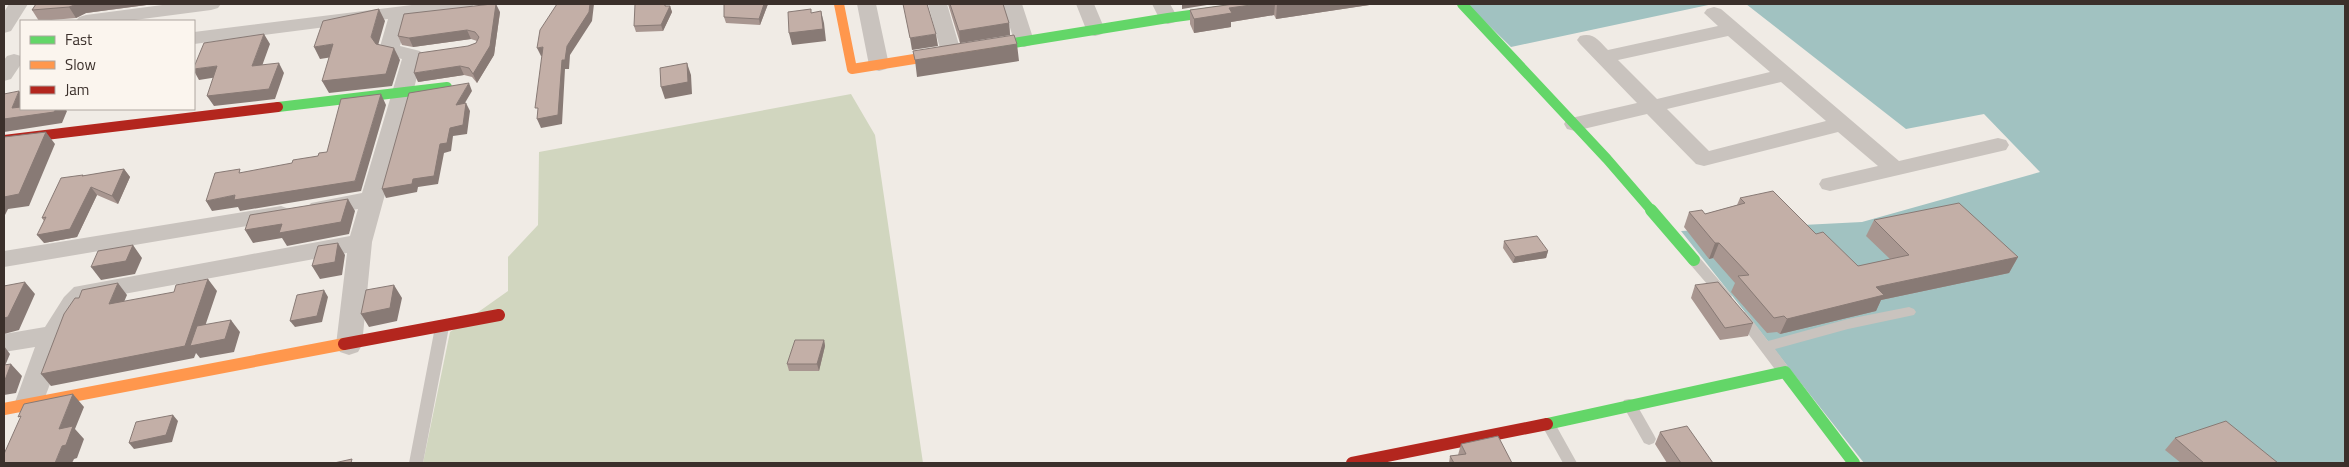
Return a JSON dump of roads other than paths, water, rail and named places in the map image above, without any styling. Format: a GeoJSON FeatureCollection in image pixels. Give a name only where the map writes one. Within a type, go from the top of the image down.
{"type":"FeatureCollection","features":[{"type":"Feature","properties":{"kind":"street"},"geometry":{"type":"LineString","coordinates":[[4,26],[18,4]]}},
{"type":"Feature","properties":{"kind":"street"},"geometry":{"type":"LineString","coordinates":[[92,20],[180,6],[211,4]]}},
{"type":"Feature","properties":{"kind":"street"},"geometry":{"type":"LineString","coordinates":[[195,38],[464,4]]}},
{"type":"Feature","properties":{"kind":"street"},"geometry":{"type":"LineString","coordinates":[[839,4],[852,69],[1095,30],[1164,11],[1271,4]]}},
{"type":"Feature","properties":{"kind":"street"},"geometry":{"type":"LineString","coordinates":[[866,4],[879,65]]}},
{"type":"Feature","properties":{"kind":"street"},"geometry":{"type":"LineString","coordinates":[[937,4],[951,52]]}},
{"type":"Feature","properties":{"kind":"street"},"geometry":{"type":"LineString","coordinates":[[1012,4],[1024,41]]}},
{"type":"Feature","properties":{"kind":"street"},"geometry":{"type":"LineString","coordinates":[[1085,4],[1095,30]]}},
{"type":"Feature","properties":{"kind":"street"},"geometry":{"type":"LineString","coordinates":[[1462,4],[1608,159],[1694,260]]}},
{"type":"Feature","properties":{"kind":"street"},"geometry":{"type":"LineString","coordinates":[[349,345],[360,242],[401,94],[423,54],[389,50],[399,13]]}},
{"type":"Feature","properties":{"kind":"street"},"geometry":{"type":"LineString","coordinates":[[1714,13],[1895,169]]}},
{"type":"Feature","properties":{"kind":"street"},"geometry":{"type":"LineString","coordinates":[[1604,58],[1732,29]]}},
{"type":"Feature","properties":{"kind":"street"},"geometry":{"type":"LineString","coordinates":[[4,33],[20,30]]}},
{"type":"Feature","properties":{"kind":"street"},"geometry":{"type":"LineString","coordinates":[[1587,40],[1704,159],[1842,124]]}},
{"type":"Feature","properties":{"kind":"street"},"geometry":{"type":"LineString","coordinates":[[1575,124],[1785,75]]}},
{"type":"Feature","properties":{"kind":"street"},"geometry":{"type":"LineString","coordinates":[[4,140],[401,94],[455,86]]}},
{"type":"Feature","properties":{"kind":"street"},"geometry":{"type":"LineString","coordinates":[[1830,184],[1998,144]]}},
{"type":"Feature","properties":{"kind":"street"},"geometry":{"type":"LineString","coordinates":[[4,258],[372,199]]}},
{"type":"Feature","properties":{"kind":"street"},"geometry":{"type":"LineString","coordinates":[[16,407],[75,299],[90,290],[360,242]]}},
{"type":"Feature","properties":{"kind":"street"},"geometry":{"type":"LineString","coordinates":[[16,407],[499,315]]}},
{"type":"Feature","properties":{"kind":"street"},"geometry":{"type":"LineString","coordinates":[[4,343],[55,335]]}},
{"type":"Feature","properties":{"kind":"street"},"geometry":{"type":"LineString","coordinates":[[1352,463],[1428,456],[1629,404],[1785,372],[1854,463]]}},
{"type":"Feature","properties":{"kind":"lane"},"geometry":{"type":"LineString","coordinates":[[1694,260],[1767,346],[1785,372]]}},
{"type":"Feature","properties":{"kind":"lane"},"geometry":{"type":"LineString","coordinates":[[1767,346],[1848,324],[1909,312]]}},
{"type":"Feature","properties":{"kind":"lane"},"geometry":{"type":"LineString","coordinates":[[416,463],[442,327]]}},
{"type":"Feature","properties":{"kind":"lane"},"geometry":{"type":"LineString","coordinates":[[1629,404],[1648,438]]}},
{"type":"Feature","properties":{"kind":"lane"},"geometry":{"type":"LineString","coordinates":[[1548,424],[1570,463]]}},
{"type":"Feature","properties":{"kind":"water"},"geometry":{"type":"Polygon","coordinates":[[[1467,4],[1713,4],[1511,47],[1467,4]]]}},
{"type":"Feature","properties":{"kind":"water"},"geometry":{"type":"Polygon","coordinates":[[[1746,4],[2345,4],[2345,463],[1864,463],[1681,231],[1862,222],[2040,172],[1984,114],[1906,129],[1746,4]]]}}]}
